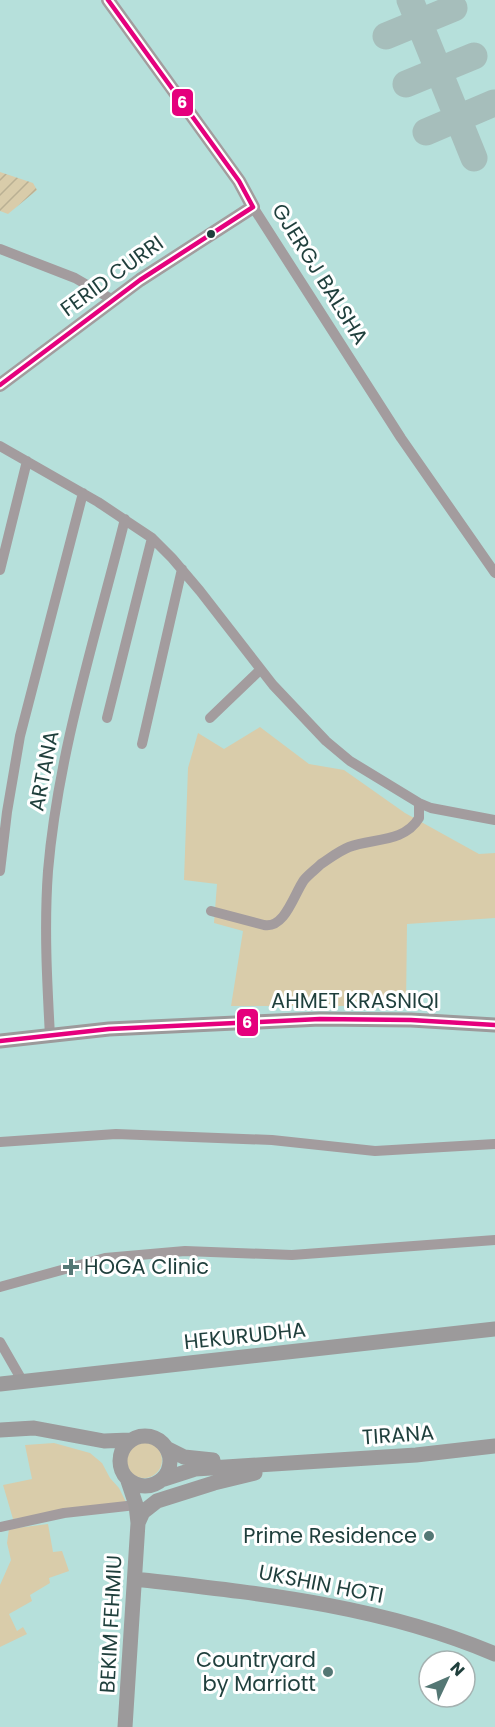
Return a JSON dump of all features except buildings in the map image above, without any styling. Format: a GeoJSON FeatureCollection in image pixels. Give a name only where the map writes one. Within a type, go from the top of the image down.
{"type":"FeatureCollection","features":[{"type":"Feature","properties":{"kind":"main road","name":"AHMET KRASNIQI"},"geometry":{"type":"LineString","coordinates":[[0,1041],[109,1029],[320,1019],[411,1020],[495,1025]]}},
{"type":"Feature","properties":{"kind":"main road","name":"HEKURUDHA"},"geometry":{"type":"LineString","coordinates":[[0,1384],[495,1329]]}},
{"type":"Feature","properties":{"kind":"main road"},"geometry":{"type":"LineString","coordinates":[[0,1430],[34,1428],[104,1441],[130,1440],[146,1436],[155,1438],[168,1449],[170,1465],[160,1481],[141,1487],[123,1475],[119,1462],[124,1447],[130,1440]]}},
{"type":"Feature","properties":{"kind":"main road"},"geometry":{"type":"LineString","coordinates":[[67,1434],[92,1445],[119,1462]]}},
{"type":"Feature","properties":{"kind":"main road","name":"TIRANA"},"geometry":{"type":"LineString","coordinates":[[160,1481],[195,1469],[435,1454],[495,1446]]}},
{"type":"Feature","properties":{"kind":"main road","name":"TIRANA"},"geometry":{"type":"LineString","coordinates":[[168,1449],[195,1459],[303,1462]]}},
{"type":"Feature","properties":{"kind":"main road"},"geometry":{"type":"LineString","coordinates":[[138,1523],[143,1512],[157,1501],[214,1482],[303,1462]]}},
{"type":"Feature","properties":{"kind":"main road","name":"BEKIM FEHMIU"},"geometry":{"type":"LineString","coordinates":[[125,1727],[138,1523],[136,1504],[128,1480]]}},
{"type":"Feature","properties":{"kind":"main road","name":"BEKIM FEHMIU"},"geometry":{"type":"LineString","coordinates":[[138,1523],[144,1506],[160,1481]]}},
{"type":"Feature","properties":{"kind":"main road","name":"UKSHIN HOTI"},"geometry":{"type":"LineString","coordinates":[[135,1579],[260,1593],[336,1607],[425,1628],[495,1654]]}},
{"type":"Feature","properties":{"kind":"street","name":"GJERGJ BALSHA"},"geometry":{"type":"LineString","coordinates":[[108,0],[239,182],[401,438],[495,573]]}},
{"type":"Feature","properties":{"kind":"street","name":"FERID CURRI"},"geometry":{"type":"LineString","coordinates":[[0,385],[177,254],[253,207]]}},
{"type":"Feature","properties":{"kind":"street"},"geometry":{"type":"LineString","coordinates":[[0,249],[75,278],[113,300]]}},
{"type":"Feature","properties":{"kind":"street"},"geometry":{"type":"LineString","coordinates":[[0,446],[83,493],[152,538],[182,569],[261,670],[296,710],[338,752],[419,803],[437,809],[495,820]]}},
{"type":"Feature","properties":{"kind":"street"},"geometry":{"type":"LineString","coordinates":[[0,570],[27,461]]}},
{"type":"Feature","properties":{"kind":"street"},"geometry":{"type":"LineString","coordinates":[[0,871],[20,736],[83,493]]}},
{"type":"Feature","properties":{"kind":"street","name":"ARTANA"},"geometry":{"type":"LineString","coordinates":[[50,1036],[47,950],[48,873],[52,839],[64,765],[76,712],[125,519]]}},
{"type":"Feature","properties":{"kind":"street"},"geometry":{"type":"LineString","coordinates":[[107,718],[152,538]]}},
{"type":"Feature","properties":{"kind":"street"},"geometry":{"type":"LineString","coordinates":[[142,744],[182,569]]}},
{"type":"Feature","properties":{"kind":"street"},"geometry":{"type":"LineString","coordinates":[[210,718],[261,670]]}},
{"type":"Feature","properties":{"kind":"street"},"geometry":{"type":"LineString","coordinates":[[211,911],[270,926],[286,910],[305,879],[320,865],[351,846],[400,835],[419,818],[419,803]]}},
{"type":"Feature","properties":{"kind":"street"},"geometry":{"type":"LineString","coordinates":[[0,1142],[116,1134],[272,1140],[375,1151],[495,1144]]}},
{"type":"Feature","properties":{"kind":"street"},"geometry":{"type":"LineString","coordinates":[[0,1287],[105,1258],[185,1251],[292,1255],[495,1240]]}},
{"type":"Feature","properties":{"kind":"street"},"geometry":{"type":"LineString","coordinates":[[0,1342],[23,1382]]}},
{"type":"Feature","properties":{"kind":"street"},"geometry":{"type":"LineString","coordinates":[[0,1527],[64,1513],[136,1504]]}},
{"type":"Feature","properties":{"kind":"shaded area"},"geometry":{"type":"Polygon","coordinates":[[[0,172],[33,183],[37,190],[8,214],[0,211],[0,172]]]}},
{"type":"Feature","properties":{"kind":"shaded area"},"geometry":{"type":"Polygon","coordinates":[[[260,727],[309,764],[344,770],[405,813],[479,854],[495,853],[495,918],[407,924],[406,1006],[231,1006],[243,931],[214,923],[217,884],[184,880],[188,768],[198,733],[224,749],[260,727]]]}},
{"type":"Feature","properties":{"kind":"shaded area"},"geometry":{"type":"Polygon","coordinates":[[[144,1442],[157,1447],[162,1460],[157,1473],[144,1478],[131,1473],[126,1460],[131,1447],[144,1442]]]}},
{"type":"Feature","properties":{"kind":"shaded area"},"geometry":{"type":"Polygon","coordinates":[[[54,1443],[90,1453],[102,1463],[126,1502],[13,1519],[3,1485],[32,1479],[25,1445],[54,1443]]]}},
{"type":"Feature","properties":{"kind":"shaded area"},"geometry":{"type":"Polygon","coordinates":[[[48,1524],[53,1552],[62,1551],[69,1571],[49,1578],[50,1583],[30,1595],[32,1601],[9,1614],[17,1631],[23,1627],[27,1634],[0,1647],[0,1585],[11,1560],[7,1543],[9,1529],[48,1524]]]}},
{"type":"Feature","properties":{"kind":"taxiway"},"geometry":{"type":"LineString","coordinates":[[410,0],[474,158]]}},
{"type":"Feature","properties":{"kind":"taxiway"},"geometry":{"type":"LineString","coordinates":[[386,36],[454,8]]}},
{"type":"Feature","properties":{"kind":"taxiway"},"geometry":{"type":"LineString","coordinates":[[406,84],[474,56]]}},
{"type":"Feature","properties":{"kind":"taxiway"},"geometry":{"type":"LineString","coordinates":[[426,132],[494,103]]}},
{"type":"Feature","properties":{"kind":"transit line","name":"6"},"geometry":{"type":"LineString","coordinates":[[108,0],[239,181],[253,207]]}},
{"type":"Feature","properties":{"kind":"transit line","name":"6"},"geometry":{"type":"LineString","coordinates":[[0,385],[140,280],[253,207]]}},
{"type":"Feature","properties":{"kind":"transit line","name":"6"},"geometry":{"type":"LineString","coordinates":[[0,1041],[109,1029],[320,1019],[411,1020],[495,1025]]}},
{"type":"Feature","properties":{"kind":"place","name":"HOGA Clinic"},"geometry":{"type":"Point","coordinates":[71,1267]}},
{"type":"Feature","properties":{"kind":"place","name":"Prime Residence"},"geometry":{"type":"Point","coordinates":[429,1536]}},
{"type":"Feature","properties":{"kind":"place","name":"Countryard by Marriott"},"geometry":{"type":"Point","coordinates":[328,1672]}}]}
